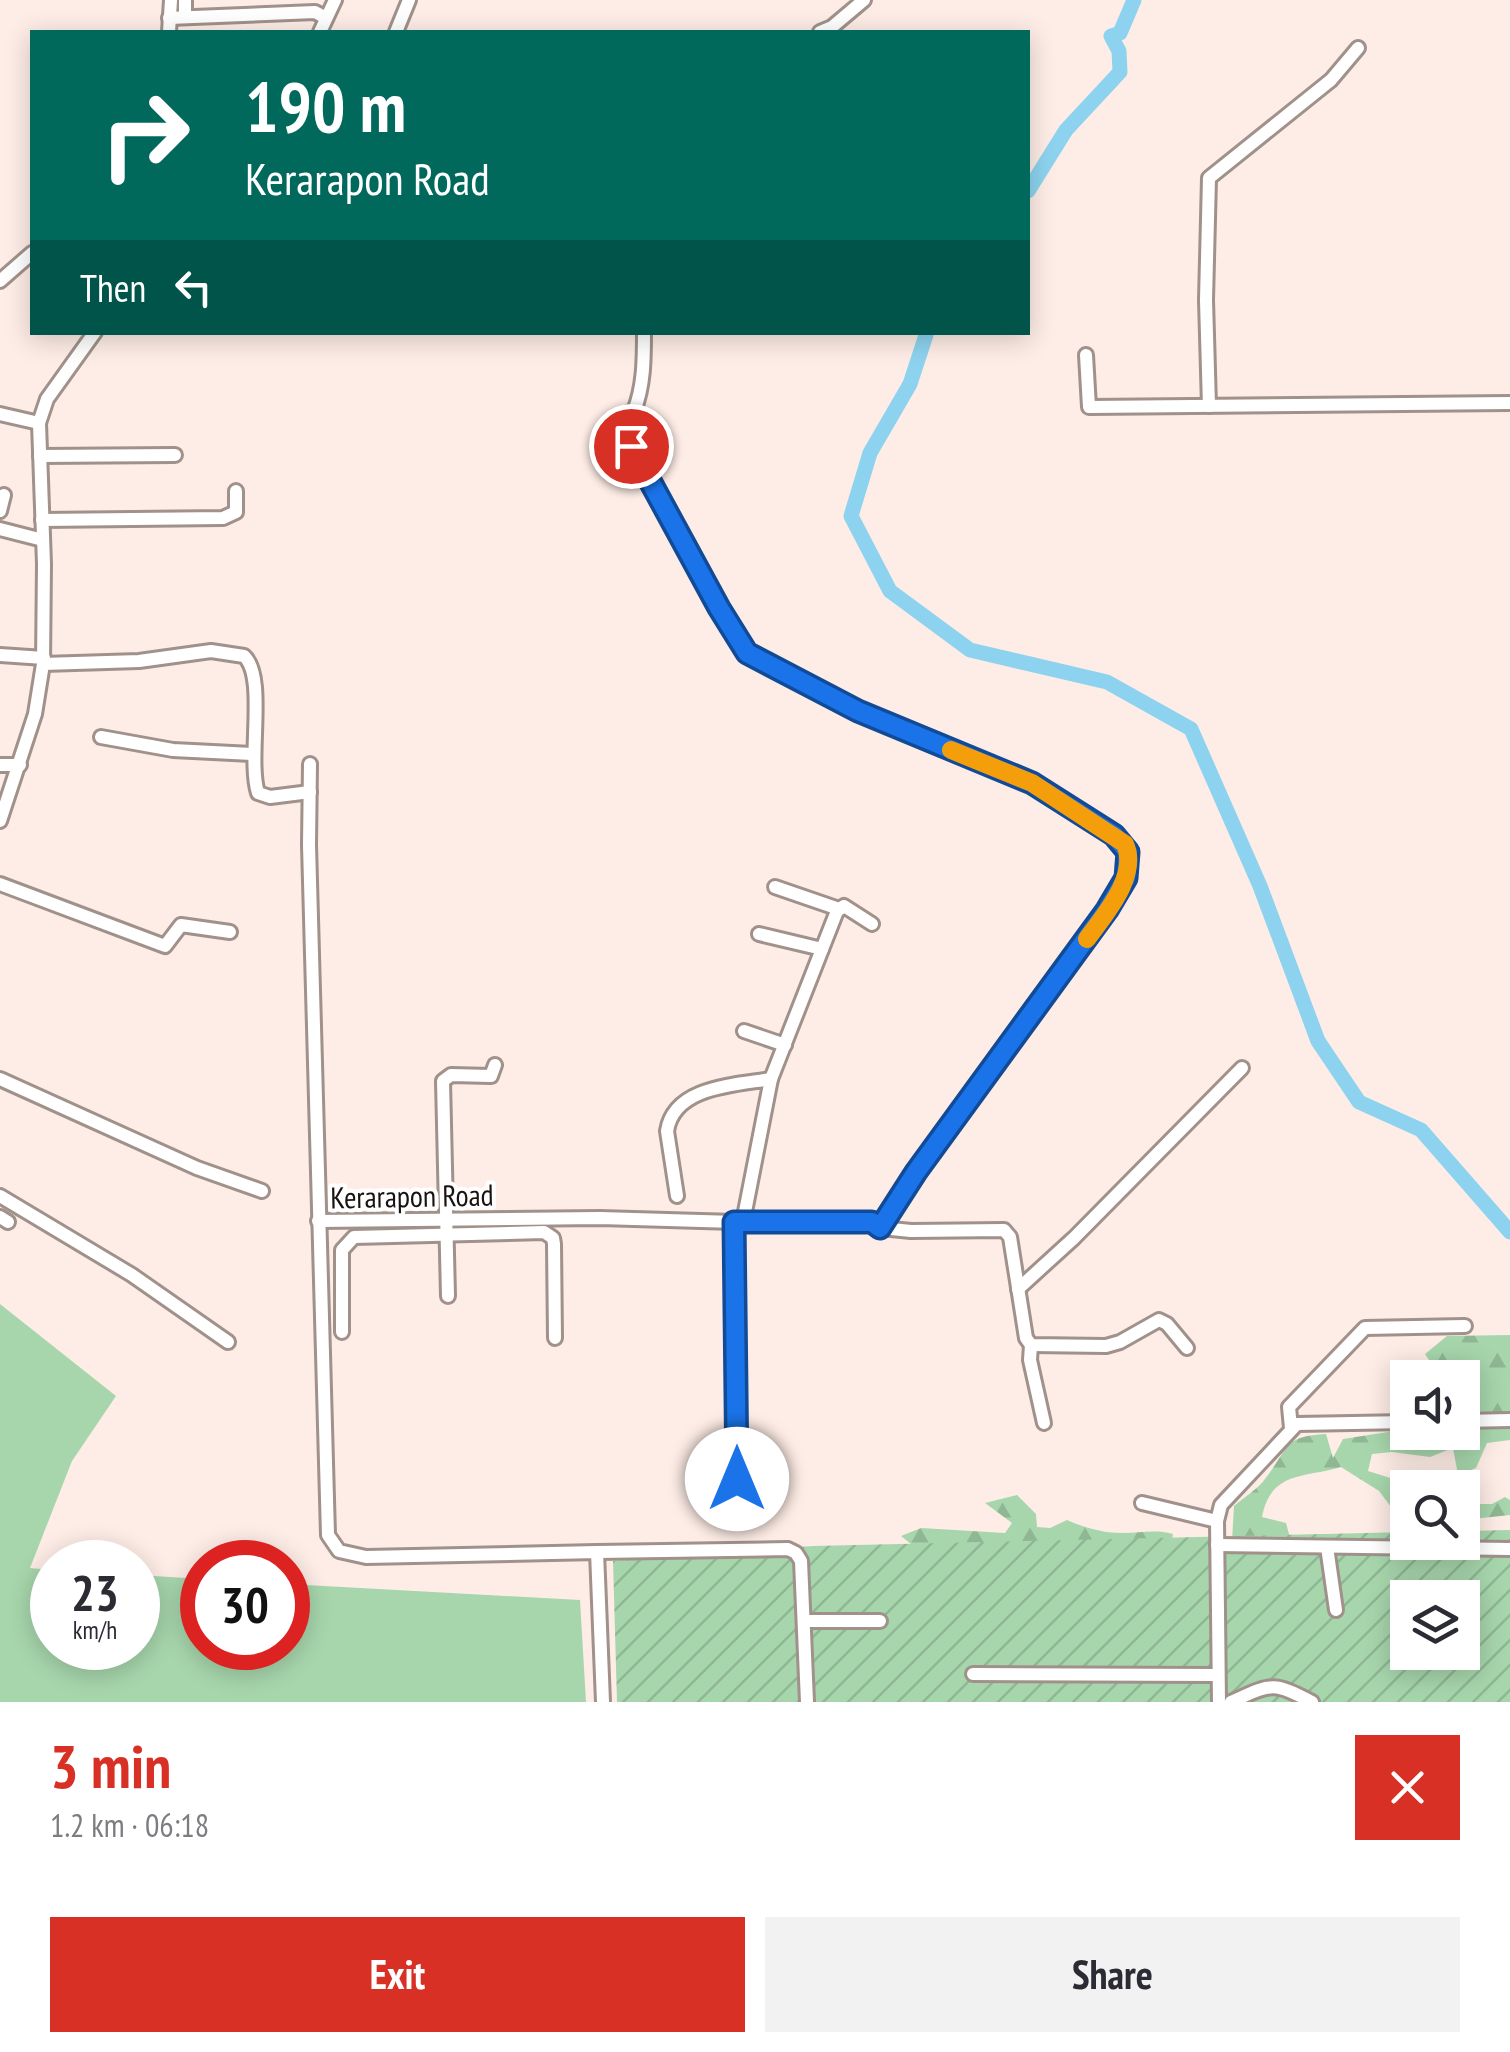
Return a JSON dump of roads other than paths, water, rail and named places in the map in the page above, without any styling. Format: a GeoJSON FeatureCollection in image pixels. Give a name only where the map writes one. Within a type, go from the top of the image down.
{"type":"FeatureCollection","features":[{"type":"Feature","properties":{"kind":"street"},"geometry":{"type":"LineString","coordinates":[[169,25],[171,0]]}},
{"type":"Feature","properties":{"kind":"street"},"geometry":{"type":"LineString","coordinates":[[185,0],[185,16]]}},
{"type":"Feature","properties":{"kind":"street"},"geometry":{"type":"LineString","coordinates":[[321,30],[334,0]]}},
{"type":"Feature","properties":{"kind":"street"},"geometry":{"type":"LineString","coordinates":[[397,30],[409,0]]}},
{"type":"Feature","properties":{"kind":"street"},"geometry":{"type":"LineString","coordinates":[[825,30],[864,0]]}},
{"type":"Feature","properties":{"kind":"street"},"geometry":{"type":"LineString","coordinates":[[169,25],[185,16],[316,12],[326,18]]}},
{"type":"Feature","properties":{"kind":"street"},"geometry":{"type":"LineString","coordinates":[[1209,406],[1209,178],[1331,80],[1358,48]]}},
{"type":"Feature","properties":{"kind":"street"},"geometry":{"type":"LineString","coordinates":[[0,282],[30,255]]}},
{"type":"Feature","properties":{"kind":"street"},"geometry":{"type":"LineString","coordinates":[[0,820],[39,695],[43,661],[40,423],[47,399],[93,335]]}},
{"type":"Feature","properties":{"kind":"street"},"geometry":{"type":"LineString","coordinates":[[644,335],[638,400],[634,411],[618,420],[741,647],[755,659],[858,711],[1032,783],[1120,840],[1128,852],[1129,869],[1092,933],[916,1172],[880,1228]]}},
{"type":"Feature","properties":{"kind":"street"},"geometry":{"type":"LineString","coordinates":[[1086,355],[1089,407],[1510,403]]}},
{"type":"Feature","properties":{"kind":"street"},"geometry":{"type":"LineString","coordinates":[[0,414],[40,423]]}},
{"type":"Feature","properties":{"kind":"street"},"geometry":{"type":"LineString","coordinates":[[40,456],[175,455]]}},
{"type":"Feature","properties":{"kind":"street"},"geometry":{"type":"LineString","coordinates":[[42,520],[223,518],[236,512],[236,491]]}},
{"type":"Feature","properties":{"kind":"street"},"geometry":{"type":"LineString","coordinates":[[0,510],[4,495]]}},
{"type":"Feature","properties":{"kind":"street"},"geometry":{"type":"LineString","coordinates":[[0,529],[42,540]]}},
{"type":"Feature","properties":{"kind":"street"},"geometry":{"type":"LineString","coordinates":[[0,656],[43,661],[139,661],[189,652],[238,654],[248,659],[254,670],[252,754],[256,788],[262,795],[310,792]]}},
{"type":"Feature","properties":{"kind":"street"},"geometry":{"type":"LineString","coordinates":[[101,737],[172,750],[252,754]]}},
{"type":"Feature","properties":{"kind":"street"},"geometry":{"type":"LineString","coordinates":[[310,764],[318,1221]]}},
{"type":"Feature","properties":{"kind":"street"},"geometry":{"type":"LineString","coordinates":[[0,765],[20,765]]}},
{"type":"Feature","properties":{"kind":"street"},"geometry":{"type":"LineString","coordinates":[[0,884],[166,946],[180,925],[230,932]]}},
{"type":"Feature","properties":{"kind":"street"},"geometry":{"type":"LineString","coordinates":[[775,887],[839,909]]}},
{"type":"Feature","properties":{"kind":"street"},"geometry":{"type":"LineString","coordinates":[[737,1515],[739,1222],[771,1079],[839,909],[844,906],[872,924]]}},
{"type":"Feature","properties":{"kind":"street"},"geometry":{"type":"LineString","coordinates":[[759,934],[822,949]]}},
{"type":"Feature","properties":{"kind":"street"},"geometry":{"type":"LineString","coordinates":[[744,1030],[785,1045]]}},
{"type":"Feature","properties":{"kind":"street"},"geometry":{"type":"LineString","coordinates":[[448,1296],[443,1081],[451,1075],[491,1076],[494,1064]]}},
{"type":"Feature","properties":{"kind":"street"},"geometry":{"type":"LineString","coordinates":[[1044,1424],[1018,1289],[1074,1238],[1242,1068]]}},
{"type":"Feature","properties":{"kind":"street"},"geometry":{"type":"LineString","coordinates":[[0,1079],[197,1168],[262,1191]]}},
{"type":"Feature","properties":{"kind":"street"},"geometry":{"type":"LineString","coordinates":[[676,1196],[667,1131],[678,1107],[702,1093],[771,1079]]}},
{"type":"Feature","properties":{"kind":"street"},"geometry":{"type":"LineString","coordinates":[[0,1196],[132,1275],[228,1342]]}},
{"type":"Feature","properties":{"kind":"street","name":"Kerarapon Road"},"geometry":{"type":"LineString","coordinates":[[597,1552],[366,1558],[345,1554],[335,1547],[328,1534],[318,1221],[447,1228],[600,1218],[872,1222],[880,1228],[910,1232],[1002,1229],[1010,1237],[1018,1289]]}},
{"type":"Feature","properties":{"kind":"street"},"geometry":{"type":"LineString","coordinates":[[342,1332],[341,1256],[348,1240],[365,1234],[447,1228],[549,1234],[554,1244],[555,1338]]}},
{"type":"Feature","properties":{"kind":"street"},"geometry":{"type":"LineString","coordinates":[[1031,1345],[1106,1346],[1159,1320],[1187,1348]]}},
{"type":"Feature","properties":{"kind":"street"},"geometry":{"type":"LineString","coordinates":[[1291,1428],[1288,1407],[1365,1328],[1464,1326]]}},
{"type":"Feature","properties":{"kind":"street"},"geometry":{"type":"LineString","coordinates":[[1480,1421],[1510,1420]]}},
{"type":"Feature","properties":{"kind":"street"},"geometry":{"type":"LineString","coordinates":[[1219,1702],[1217,1521],[1222,1506],[1296,1424],[1390,1422]]}},
{"type":"Feature","properties":{"kind":"street"},"geometry":{"type":"LineString","coordinates":[[1142,1504],[1217,1521]]}},
{"type":"Feature","properties":{"kind":"street"},"geometry":{"type":"LineString","coordinates":[[1217,1545],[1510,1549]]}},
{"type":"Feature","properties":{"kind":"street"},"geometry":{"type":"LineString","coordinates":[[1327,1547],[1336,1610]]}},
{"type":"Feature","properties":{"kind":"street"},"geometry":{"type":"LineString","coordinates":[[603,1702],[597,1552],[791,1550],[801,1561],[807,1702]]}},
{"type":"Feature","properties":{"kind":"street"},"geometry":{"type":"LineString","coordinates":[[804,1621],[880,1621]]}},
{"type":"Feature","properties":{"kind":"street"},"geometry":{"type":"LineString","coordinates":[[973,1674],[1218,1674]]}},
{"type":"Feature","properties":{"kind":"street"},"geometry":{"type":"LineString","coordinates":[[1231,1702],[1276,1686],[1312,1702]]}},
{"type":"Feature","properties":{"kind":"waterway"},"geometry":{"type":"LineString","coordinates":[[1030,188],[1066,130],[1120,72],[1119,51],[1111,36],[1120,33],[1134,0]]}},
{"type":"Feature","properties":{"kind":"waterway"},"geometry":{"type":"LineString","coordinates":[[926,335],[910,384],[870,453],[851,516],[890,591],[970,650],[1107,682],[1191,729],[1260,886],[1318,1041],[1359,1102],[1421,1130],[1510,1232]]}}]}
